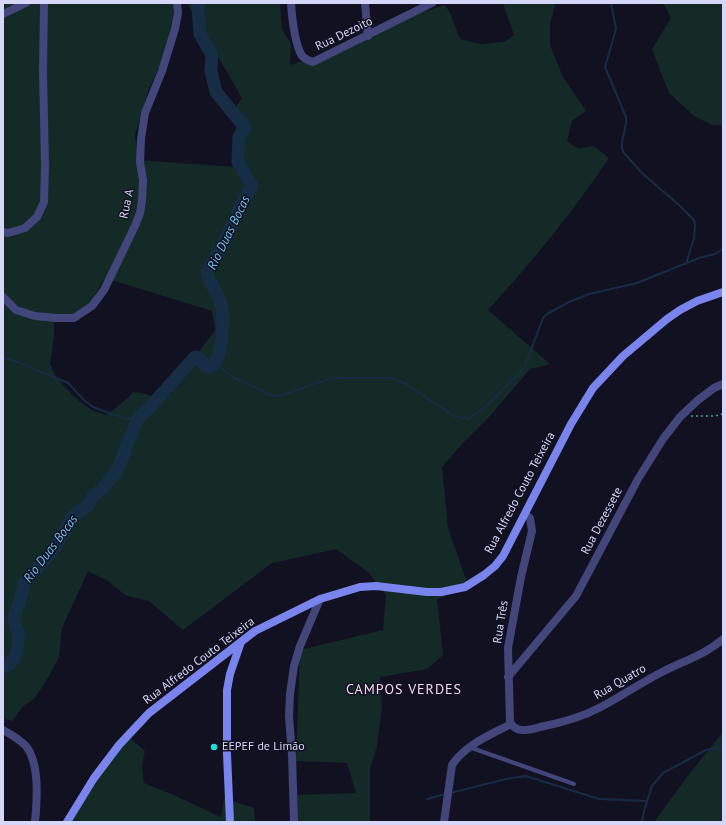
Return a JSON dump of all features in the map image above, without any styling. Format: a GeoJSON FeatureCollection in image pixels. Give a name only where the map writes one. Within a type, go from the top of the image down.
{"type":"FeatureCollection","features":[{"type":"Feature","properties":{"kind":"street"},"geometry":{"type":"LineString","coordinates":[[3,14],[26,3]]}},
{"type":"Feature","properties":{"kind":"street"},"geometry":{"type":"LineString","coordinates":[[3,232],[8,233],[25,228],[37,217],[44,202],[44,3]]}},
{"type":"Feature","properties":{"kind":"street","name":"Rua A"},"geometry":{"type":"LineString","coordinates":[[3,297],[16,310],[35,316],[74,318],[92,306],[104,290],[140,213],[143,180],[140,162],[141,139],[145,113],[162,71],[175,29],[178,13],[177,3]]}},
{"type":"Feature","properties":{"kind":"street","name":"Rua Dezoito"},"geometry":{"type":"LineString","coordinates":[[291,3],[294,28],[300,49],[302,55],[309,61],[316,61],[432,3]]}},
{"type":"Feature","properties":{"kind":"street"},"geometry":{"type":"LineString","coordinates":[[365,3],[368,36]]}},
{"type":"Feature","properties":{"kind":"street","name":"Rua Alfredo Couto Teixeira"},"geometry":{"type":"LineString","coordinates":[[67,822],[94,778],[119,745],[149,713],[255,631],[320,599],[360,587],[376,586],[434,592],[465,587],[484,575],[495,566],[503,556],[580,408],[593,388],[623,356],[645,336],[680,310],[697,301],[723,292]]}},
{"type":"Feature","properties":{"kind":"street","name":"Rua Dezessete"},"geometry":{"type":"LineString","coordinates":[[508,677],[576,596],[638,479],[663,439],[680,417],[698,400],[723,384]]}},
{"type":"Feature","properties":{"kind":"street","name":"Rua Três"},"geometry":{"type":"LineString","coordinates":[[511,724],[508,648],[524,560],[532,531],[530,518],[526,514]]}},
{"type":"Feature","properties":{"kind":"street"},"geometry":{"type":"LineString","coordinates":[[294,822],[289,716],[290,694],[294,666],[300,646],[320,599]]}},
{"type":"Feature","properties":{"kind":"street","name":"Rua Quatro"},"geometry":{"type":"LineString","coordinates":[[511,724],[515,728],[523,731],[568,721],[599,708],[665,671],[709,649],[723,639]]}},
{"type":"Feature","properties":{"kind":"street"},"geometry":{"type":"LineString","coordinates":[[230,822],[227,746],[227,690],[230,674],[241,642]]}},
{"type":"Feature","properties":{"kind":"street"},"geometry":{"type":"LineString","coordinates":[[444,822],[452,765],[456,758],[469,747],[511,724]]}},
{"type":"Feature","properties":{"kind":"street"},"geometry":{"type":"LineString","coordinates":[[3,730],[14,736],[26,747],[33,760],[37,798],[35,822]]}},
{"type":"Feature","properties":{"kind":"lane"},"geometry":{"type":"LineString","coordinates":[[469,747],[574,784]]}},
{"type":"Feature","properties":{"kind":"path"},"geometry":{"type":"LineString","coordinates":[[680,417],[715,416],[723,414]]}},
{"type":"Feature","properties":{"kind":"green space"},"geometry":{"type":"Polygon","coordinates":[[[3,3],[174,3],[172,40],[148,91],[135,135],[138,160],[234,167],[237,105],[242,98],[187,3],[280,3],[282,29],[291,44],[290,65],[346,48],[371,28],[445,5],[449,11],[460,39],[481,44],[504,42],[514,35],[504,3],[556,3],[550,23],[550,45],[563,77],[586,111],[572,121],[567,141],[578,149],[594,146],[609,158],[552,236],[488,310],[550,364],[530,369],[490,416],[442,467],[448,528],[469,588],[437,599],[443,655],[427,669],[380,677],[382,707],[377,746],[370,769],[370,822],[296,822],[295,795],[356,793],[347,763],[296,761],[300,650],[383,630],[386,595],[368,572],[336,549],[272,563],[183,630],[149,601],[125,595],[108,581],[88,571],[62,628],[59,657],[48,678],[34,699],[23,706],[12,721],[3,718],[3,3]],[[105,278],[90,302],[81,312],[70,319],[54,322],[54,337],[50,364],[56,377],[73,396],[93,411],[107,415],[133,392],[146,394],[156,398],[185,370],[215,330],[212,311],[105,278]]]}},
{"type":"Feature","properties":{"kind":"green space"},"geometry":{"type":"Polygon","coordinates":[[[663,3],[723,3],[723,125],[712,125],[694,116],[669,93],[652,49],[671,18],[663,3]]]}},
{"type":"Feature","properties":{"kind":"green space"},"geometry":{"type":"Polygon","coordinates":[[[723,732],[723,822],[654,822],[690,773],[723,732]]]}},
{"type":"Feature","properties":{"kind":"green space"},"geometry":{"type":"Polygon","coordinates":[[[130,738],[145,751],[142,765],[144,783],[221,817],[224,798],[254,808],[255,822],[65,822],[83,793],[130,738]]]}},
{"type":"Feature","properties":{"kind":"waterway","name":"Rio Duas Bocas"},"geometry":{"type":"LineString","coordinates":[[3,667],[10,664],[16,655],[19,635],[14,617],[24,583],[50,554],[72,517],[88,505],[93,496],[103,488],[117,471],[138,418],[150,407],[195,357],[197,357],[207,367],[210,367],[215,363],[218,357],[223,328],[222,309],[220,299],[209,280],[207,272],[252,186],[238,162],[239,137],[245,128],[216,92],[211,71],[212,55],[200,34],[199,3]]}},
{"type":"Feature","properties":{"kind":"waterway"},"geometry":{"type":"LineString","coordinates":[[611,3],[616,29],[605,67],[626,117],[622,149],[642,173],[694,220],[694,238],[686,264]]}},
{"type":"Feature","properties":{"kind":"waterway"},"geometry":{"type":"LineString","coordinates":[[215,364],[233,377],[273,396],[282,395],[326,380],[339,378],[391,378],[404,383],[454,416],[469,419],[484,408],[521,372],[525,366],[543,318],[547,314],[569,302],[589,294],[637,283],[699,258],[715,254],[723,249]]}},
{"type":"Feature","properties":{"kind":"waterway"},"geometry":{"type":"LineString","coordinates":[[3,358],[12,360],[68,383],[85,401],[93,407],[120,417],[134,420],[137,419]]}},
{"type":"Feature","properties":{"kind":"waterway"},"geometry":{"type":"LineString","coordinates":[[642,822],[652,786],[663,773],[706,750],[723,747]]}},
{"type":"Feature","properties":{"kind":"waterway"},"geometry":{"type":"LineString","coordinates":[[450,793],[506,779],[526,776],[599,799],[647,801]]}},
{"type":"Feature","properties":{"kind":"waterway"},"geometry":{"type":"LineString","coordinates":[[427,799],[445,794]]}},
{"type":"Feature","properties":{"kind":"place","name":"EEPEF de Limão"},"geometry":{"type":"Point","coordinates":[214,747]}},
{"type":"Feature","properties":{"kind":"district","name":"CAMPOS VERDES"},"geometry":{"type":"Point","coordinates":[404,690]}}]}
